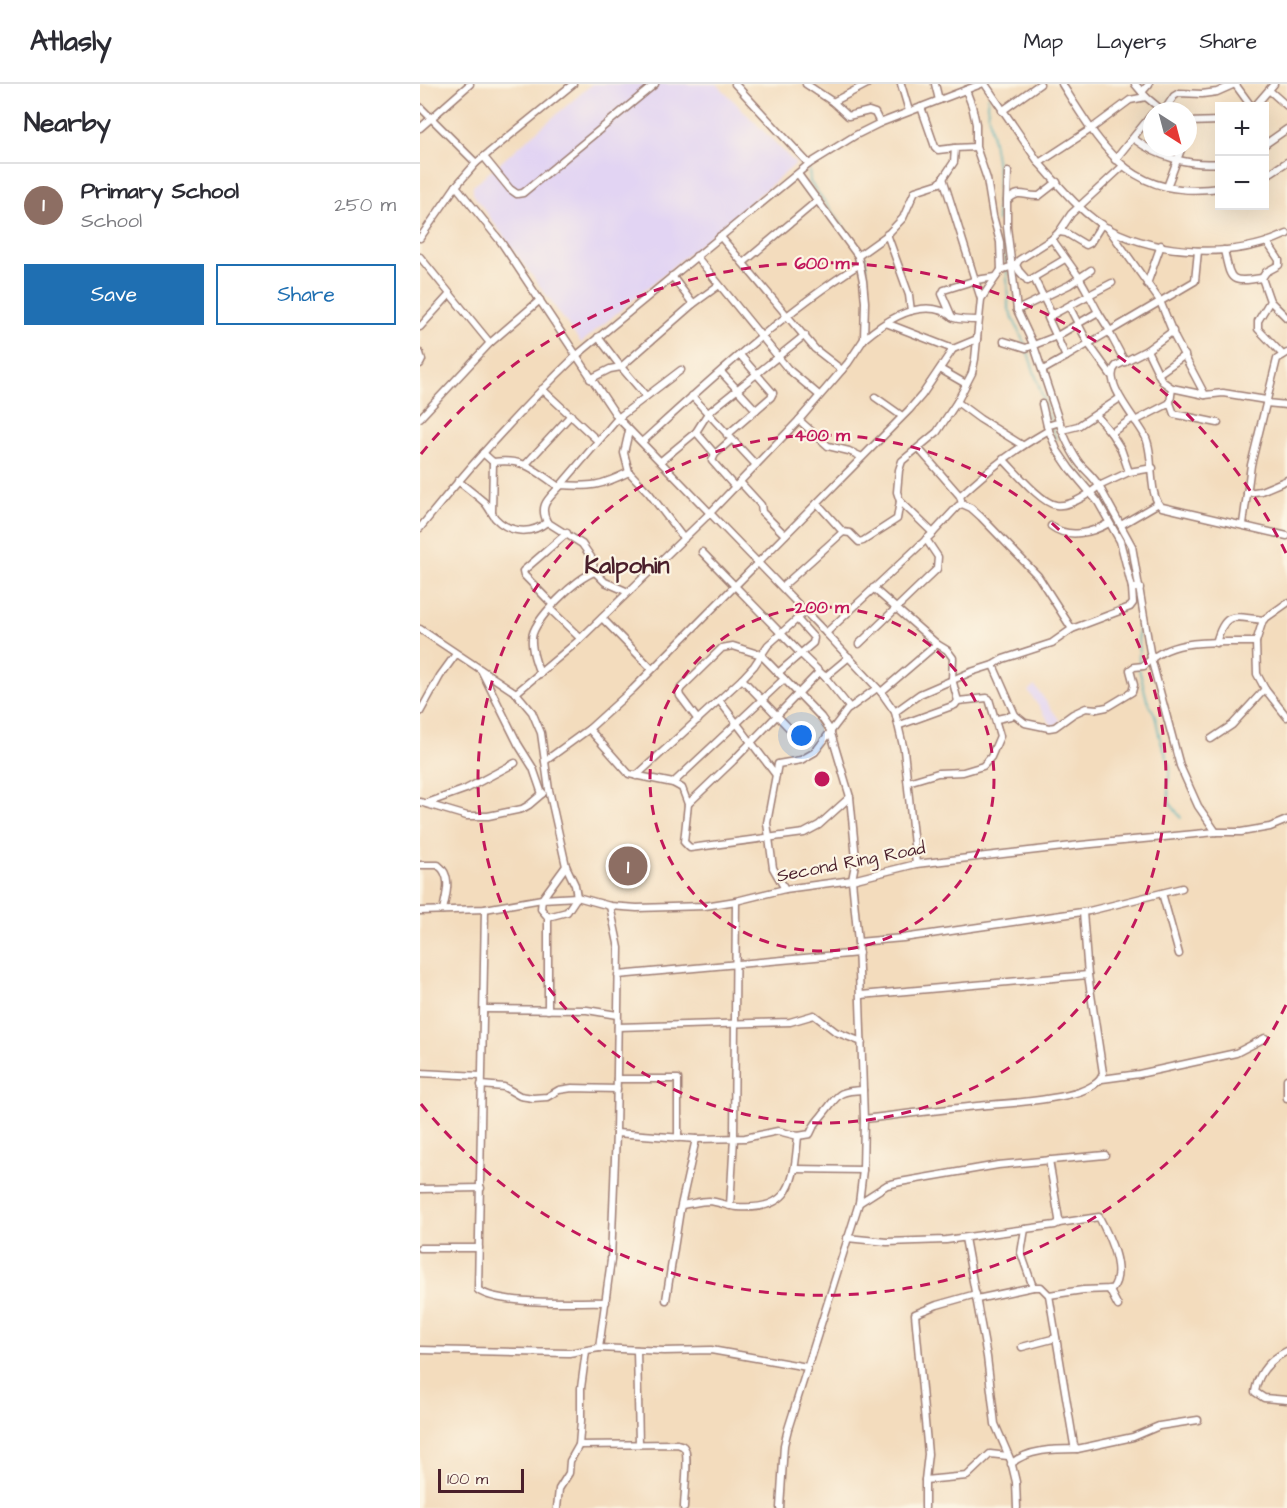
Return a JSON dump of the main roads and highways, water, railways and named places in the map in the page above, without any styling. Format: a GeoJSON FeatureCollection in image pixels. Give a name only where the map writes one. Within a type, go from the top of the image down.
{"type":"FeatureCollection","features":[{"type":"Feature","properties":{"kind":"waterway"},"geometry":{"type":"LineString","coordinates":[[988,97],[987,105],[998,172],[997,221]]}},
{"type":"Feature","properties":{"kind":"waterway"},"geometry":{"type":"LineString","coordinates":[[809,168],[810,182],[859,248]]}},
{"type":"Feature","properties":{"kind":"waterway"},"geometry":{"type":"LineString","coordinates":[[1003,243],[1007,265]]}},
{"type":"Feature","properties":{"kind":"waterway"},"geometry":{"type":"LineString","coordinates":[[865,256],[869,333]]}},
{"type":"Feature","properties":{"kind":"waterway"},"geometry":{"type":"LineString","coordinates":[[1007,270],[1008,307],[1025,345]]}},
{"type":"Feature","properties":{"kind":"waterway"},"geometry":{"type":"LineString","coordinates":[[1027,350],[1051,422]]}},
{"type":"Feature","properties":{"kind":"waterway"},"geometry":{"type":"LineString","coordinates":[[1052,427],[1056,439]]}},
{"type":"Feature","properties":{"kind":"waterway"},"geometry":{"type":"LineString","coordinates":[[1070,464],[1095,488]]}},
{"type":"Feature","properties":{"kind":"waterway"},"geometry":{"type":"LineString","coordinates":[[1097,492],[1106,509]]}},
{"type":"Feature","properties":{"kind":"waterway"},"geometry":{"type":"LineString","coordinates":[[1123,542],[1131,557]]}},
{"type":"Feature","properties":{"kind":"waterway"},"geometry":{"type":"LineString","coordinates":[[1137,591],[1139,664]]}},
{"type":"Feature","properties":{"kind":"waterway"},"geometry":{"type":"LineString","coordinates":[[1139,669],[1147,700],[1155,715],[1160,739],[1170,765],[1168,790],[1170,803],[1181,818]]}},
{"type":"Feature","properties":{"kind":"place","name":"Primary School"},"geometry":{"type":"Point","coordinates":[628,866]}},
{"type":"Feature","properties":{"kind":"district","name":"Kalpohin"},"geometry":{"type":"Point","coordinates":[627,566]}}]}
